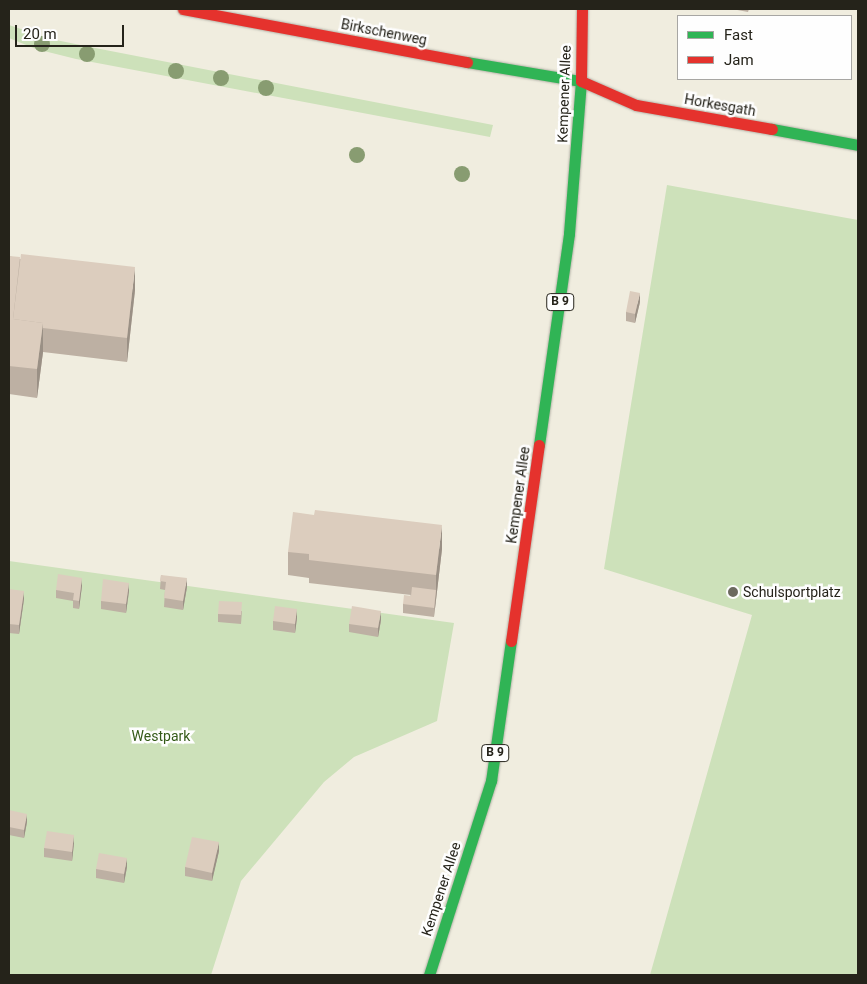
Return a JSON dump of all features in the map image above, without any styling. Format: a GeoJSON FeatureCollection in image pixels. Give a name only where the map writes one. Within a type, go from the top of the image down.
{"type":"FeatureCollection","features":[{"type":"Feature","properties":{"kind":"main road","name":"Birkschenweg"},"geometry":{"type":"LineString","coordinates":[[183,9],[523,73],[581,81]]}},
{"type":"Feature","properties":{"kind":"main road","name":"Kempener Allee"},"geometry":{"type":"LineString","coordinates":[[429,975],[491,782],[569,234],[581,81],[582,9]]}},
{"type":"Feature","properties":{"kind":"main road","name":"Horkesgath"},"geometry":{"type":"LineString","coordinates":[[581,81],[636,105],[858,146]]}},
{"type":"Feature","properties":{"kind":"green space"},"geometry":{"type":"Polygon","coordinates":[[[9,25],[51,39],[493,125],[490,137],[76,59],[36,49],[9,38],[9,25]]]}},
{"type":"Feature","properties":{"kind":"green space","name":"Schulsportplatz"},"geometry":{"type":"Polygon","coordinates":[[[667,185],[858,220],[858,975],[650,975],[752,615],[604,569],[667,185]]]}},
{"type":"Feature","properties":{"kind":"green space","name":"Westpark"},"geometry":{"type":"Polygon","coordinates":[[[9,561],[454,623],[437,721],[354,757],[324,782],[241,881],[211,975],[9,975],[9,561]]]}},
{"type":"Feature","properties":{"kind":"building"},"geometry":{"type":"Polygon","coordinates":[[[21,254],[135,267],[127,338],[43,328],[43,323],[13,319],[21,254]]]}},
{"type":"Feature","properties":{"kind":"building"},"geometry":{"type":"Polygon","coordinates":[[[9,256],[20,257],[13,319],[43,323],[37,369],[9,366],[9,256]]]}},
{"type":"Feature","properties":{"kind":"building"},"geometry":{"type":"Polygon","coordinates":[[[630,291],[640,293],[635,314],[626,312],[630,291]]]}},
{"type":"Feature","properties":{"kind":"building"},"geometry":{"type":"Polygon","coordinates":[[[315,510],[442,525],[436,575],[309,560],[309,554],[288,552],[293,512],[314,515],[315,510]]]}},
{"type":"Feature","properties":{"kind":"building"},"geometry":{"type":"Polygon","coordinates":[[[58,574],[82,578],[79,601],[73,600],[74,593],[56,590],[58,574]]]}},
{"type":"Feature","properties":{"kind":"building"},"geometry":{"type":"Polygon","coordinates":[[[161,575],[187,578],[183,601],[164,598],[166,582],[160,581],[161,575]]]}},
{"type":"Feature","properties":{"kind":"building"},"geometry":{"type":"Polygon","coordinates":[[[103,579],[129,583],[126,604],[101,601],[103,579]]]}},
{"type":"Feature","properties":{"kind":"building"},"geometry":{"type":"Polygon","coordinates":[[[412,587],[436,590],[434,608],[403,604],[404,595],[411,596],[412,587]]]}},
{"type":"Feature","properties":{"kind":"building"},"geometry":{"type":"Polygon","coordinates":[[[9,589],[24,591],[19,625],[9,624],[9,589]]]}},
{"type":"Feature","properties":{"kind":"building"},"geometry":{"type":"Polygon","coordinates":[[[219,601],[242,602],[241,615],[218,614],[219,601]]]}},
{"type":"Feature","properties":{"kind":"building"},"geometry":{"type":"Polygon","coordinates":[[[275,606],[297,609],[295,624],[273,621],[275,606]]]}},
{"type":"Feature","properties":{"kind":"building"},"geometry":{"type":"Polygon","coordinates":[[[352,606],[381,611],[378,628],[349,624],[352,606]]]}},
{"type":"Feature","properties":{"kind":"building"},"geometry":{"type":"Polygon","coordinates":[[[9,810],[27,814],[24,830],[9,827],[9,810]]]}},
{"type":"Feature","properties":{"kind":"building"},"geometry":{"type":"Polygon","coordinates":[[[47,831],[74,835],[72,852],[44,848],[47,831]]]}},
{"type":"Feature","properties":{"kind":"building"},"geometry":{"type":"Polygon","coordinates":[[[192,837],[219,842],[212,873],[185,867],[192,837]]]}},
{"type":"Feature","properties":{"kind":"building"},"geometry":{"type":"Polygon","coordinates":[[[99,853],[127,858],[124,874],[96,869],[99,853]]]}},
{"type":"Feature","properties":{"kind":"traffic: fast"},"geometry":{"type":"LineString","coordinates":[[467,62],[581,81],[569,234],[539,445]]}},
{"type":"Feature","properties":{"kind":"traffic: fast"},"geometry":{"type":"LineString","coordinates":[[772,129],[858,145]]}},
{"type":"Feature","properties":{"kind":"traffic: fast"},"geometry":{"type":"LineString","coordinates":[[429,975],[491,781],[511,641]]}},
{"type":"Feature","properties":{"kind":"traffic: jam"},"geometry":{"type":"LineString","coordinates":[[183,9],[467,62]]}},
{"type":"Feature","properties":{"kind":"traffic: jam"},"geometry":{"type":"LineString","coordinates":[[582,9],[581,81],[636,105],[772,129]]}},
{"type":"Feature","properties":{"kind":"traffic: jam"},"geometry":{"type":"LineString","coordinates":[[511,641],[539,445]]}},
{"type":"Feature","properties":{"kind":"place","name":"Schulsportplatz"},"geometry":{"type":"Point","coordinates":[733,592]}}]}
